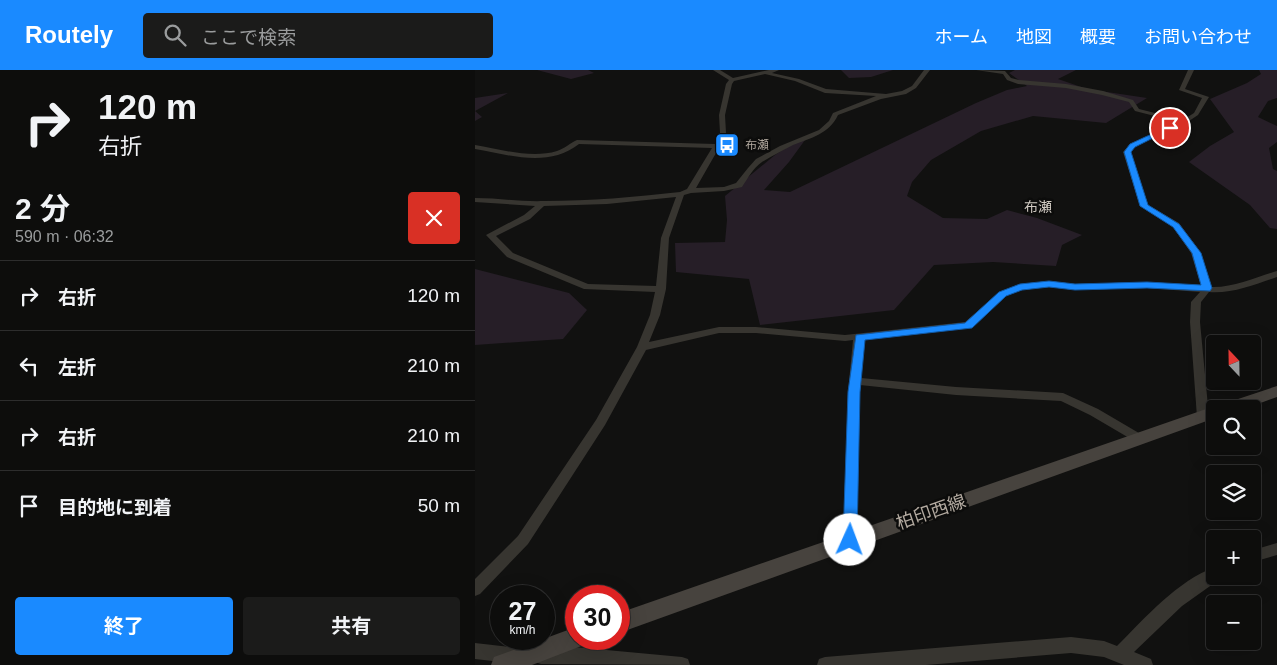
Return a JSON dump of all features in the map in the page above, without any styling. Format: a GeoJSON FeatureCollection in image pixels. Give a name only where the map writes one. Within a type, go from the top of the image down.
{"type":"FeatureCollection","features":[{"type":"Feature","properties":{"kind":"main road"},"geometry":{"type":"LineString","coordinates":[[1252,400],[1277,391]]}},
{"type":"Feature","properties":{"kind":"main road","name":"柏印西線"},"geometry":{"type":"LineString","coordinates":[[630,619],[1206,416]]}},
{"type":"Feature","properties":{"kind":"main road"},"geometry":{"type":"LineString","coordinates":[[502,665],[565,642]]}},
{"type":"Feature","properties":{"kind":"street"},"geometry":{"type":"LineString","coordinates":[[716,70],[733,80]]}},
{"type":"Feature","properties":{"kind":"street"},"geometry":{"type":"LineString","coordinates":[[475,589],[523,540],[601,422],[642,347],[655,315],[661,289],[665,238],[685,193],[717,146],[723,133],[722,115],[727,90],[733,80],[762,71],[776,70]]}},
{"type":"Feature","properties":{"kind":"street"},"geometry":{"type":"LineString","coordinates":[[475,200],[541,204],[607,202],[725,189],[739,185],[759,161],[785,146],[825,130],[833,123],[835,114],[887,96],[904,93],[914,87],[927,70]]}},
{"type":"Feature","properties":{"kind":"street"},"geometry":{"type":"LineString","coordinates":[[979,70],[1005,73],[1009,79],[1018,82],[1066,86],[1103,93],[1131,101],[1137,110],[1184,122]]}},
{"type":"Feature","properties":{"kind":"street"},"geometry":{"type":"LineString","coordinates":[[1191,70],[1183,90],[1207,97],[1196,114],[1184,122],[1132,145],[1127,152],[1144,206],[1176,225],[1196,253],[1207,288]]}},
{"type":"Feature","properties":{"kind":"street"},"geometry":{"type":"LineString","coordinates":[[762,71],[797,80],[825,91],[887,96]]}},
{"type":"Feature","properties":{"kind":"street"},"geometry":{"type":"LineString","coordinates":[[475,147],[544,156],[562,154],[577,142],[717,146]]}},
{"type":"Feature","properties":{"kind":"street"},"geometry":{"type":"LineString","coordinates":[[541,204],[527,217],[491,235],[510,254],[587,287],[661,289]]}},
{"type":"Feature","properties":{"kind":"street"},"geometry":{"type":"LineString","coordinates":[[642,347],[719,330],[756,330],[845,338],[968,326],[1003,294],[1020,287],[1049,284],[1075,287],[1147,285],[1219,290],[1277,274]]}},
{"type":"Feature","properties":{"kind":"street"},"geometry":{"type":"LineString","coordinates":[[1207,288],[1196,302],[1195,322],[1207,400]]}},
{"type":"Feature","properties":{"kind":"street"},"geometry":{"type":"LineString","coordinates":[[850,540],[855,381],[859,337]]}},
{"type":"Feature","properties":{"kind":"street"},"geometry":{"type":"LineString","coordinates":[[855,381],[956,391],[1063,397],[1140,438]]}},
{"type":"Feature","properties":{"kind":"street"},"geometry":{"type":"LineString","coordinates":[[1261,554],[1277,549]]}},
{"type":"Feature","properties":{"kind":"street"},"geometry":{"type":"LineString","coordinates":[[1120,654],[1174,602],[1206,579]]}},
{"type":"Feature","properties":{"kind":"street"},"geometry":{"type":"LineString","coordinates":[[825,665],[1071,645],[1104,649],[1145,665]]}},
{"type":"Feature","properties":{"kind":"street"},"geometry":{"type":"LineString","coordinates":[[475,651],[525,657],[574,655],[682,665]]}},
{"type":"Feature","properties":{"kind":"shaded area"},"geometry":{"type":"Polygon","coordinates":[[[537,70],[588,70],[594,73],[571,79],[537,70]]]}},
{"type":"Feature","properties":{"kind":"shaded area"},"geometry":{"type":"Polygon","coordinates":[[[841,70],[893,70],[871,77],[849,78],[841,70]]]}},
{"type":"Feature","properties":{"kind":"shaded area"},"geometry":{"type":"Polygon","coordinates":[[[1015,70],[1076,70],[1058,79],[1087,89],[1147,98],[1106,123],[1033,116],[981,131],[931,160],[912,182],[907,196],[943,218],[987,219],[1007,210],[1037,218],[1082,235],[1062,245],[1056,266],[993,262],[934,265],[894,310],[760,325],[749,279],[676,272],[675,243],[725,242],[727,220],[725,196],[775,155],[798,140],[805,140],[789,162],[764,190],[790,192],[976,103],[1007,90],[1027,86],[1009,73],[1015,70]]]}},
{"type":"Feature","properties":{"kind":"shaded area"},"geometry":{"type":"Polygon","coordinates":[[[1259,70],[1277,70],[1277,98],[1268,101],[1258,117],[1277,126],[1277,142],[1269,148],[1273,169],[1277,171],[1277,229],[1270,228],[1250,205],[1189,162],[1210,146],[1234,132],[1210,99],[1247,83],[1261,74],[1259,70]]]}},
{"type":"Feature","properties":{"kind":"shaded area"},"geometry":{"type":"Polygon","coordinates":[[[508,93],[475,111],[475,98],[508,93]]]}},
{"type":"Feature","properties":{"kind":"shaded area"},"geometry":{"type":"Polygon","coordinates":[[[475,111],[482,117],[475,121],[475,111]]]}},
{"type":"Feature","properties":{"kind":"shaded area"},"geometry":{"type":"Polygon","coordinates":[[[475,269],[569,293],[587,310],[563,339],[475,345],[475,269]]]}},
{"type":"Feature","properties":{"kind":"place","name":"布瀬"},"geometry":{"type":"Point","coordinates":[727,145]}},
{"type":"Feature","properties":{"kind":"district","name":"布瀬"},"geometry":{"type":"Point","coordinates":[1038,207]}},
{"type":"Feature","properties":{"kind":"route"},"geometry":{"type":"LineString","coordinates":[[850,540],[854,392],[859,337],[968,326],[1003,294],[1020,287],[1049,284],[1075,287],[1147,285],[1207,288],[1196,253],[1176,225],[1144,206],[1127,152],[1132,145],[1170,128]]}}]}
